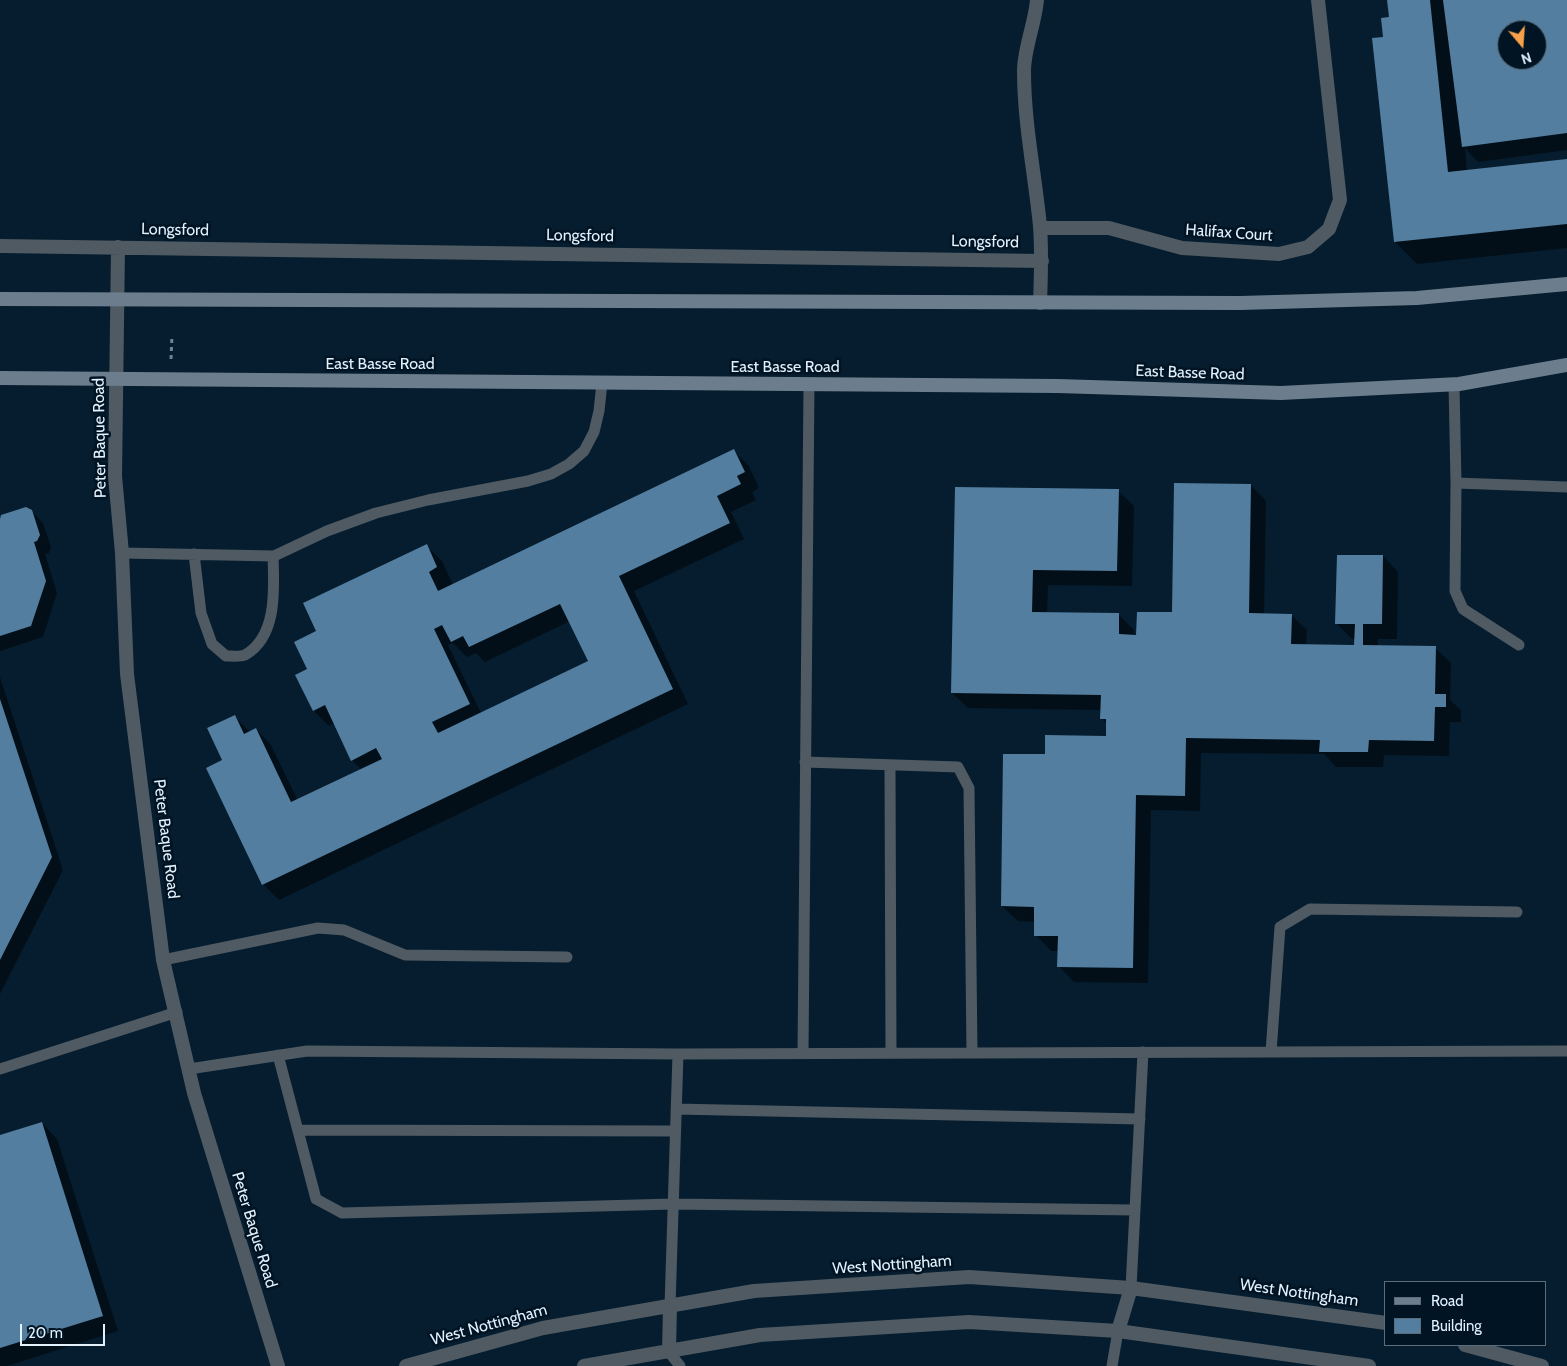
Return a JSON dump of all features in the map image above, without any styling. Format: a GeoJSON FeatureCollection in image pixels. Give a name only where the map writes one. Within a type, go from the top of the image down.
{"type":"FeatureCollection","features":[{"type":"Feature","properties":{"kind":"main road"},"geometry":{"type":"LineString","coordinates":[[0,299],[1240,303],[1408,298],[1567,284]]}},
{"type":"Feature","properties":{"kind":"main road","name":"East Basse Road"},"geometry":{"type":"LineString","coordinates":[[0,378],[1058,386],[1281,393],[1454,384],[1567,365]]}},
{"type":"Feature","properties":{"kind":"street","name":"Longsford"},"geometry":{"type":"LineString","coordinates":[[1037,0],[1036,15],[1024,68],[1025,108],[1040,228],[1042,261],[1040,302]]}},
{"type":"Feature","properties":{"kind":"street","name":"Halifax Court"},"geometry":{"type":"LineString","coordinates":[[1040,228],[1109,228],[1182,248],[1279,254],[1308,246],[1329,229],[1340,200],[1318,0]]}},
{"type":"Feature","properties":{"kind":"street","name":"Longsford"},"geometry":{"type":"LineString","coordinates":[[0,246],[1042,261]]}},
{"type":"Feature","properties":{"kind":"street","name":"Longsford"},"geometry":{"type":"LineString","coordinates":[[118,247],[118,300]]}},
{"type":"Feature","properties":{"kind":"street","name":"Peter Baque Road"},"geometry":{"type":"LineString","coordinates":[[118,300],[115,476],[122,553],[127,674],[164,960],[194,1093],[278,1366]]}},
{"type":"Feature","properties":{"kind":"street","name":"West Nottingham"},"geometry":{"type":"LineString","coordinates":[[406,1366],[544,1328],[754,1291],[969,1277],[1131,1288],[1384,1324]]}},
{"type":"Feature","properties":{"kind":"street"},"geometry":{"type":"LineString","coordinates":[[1118,1331],[1131,1288]]}},
{"type":"Feature","properties":{"kind":"street"},"geometry":{"type":"LineString","coordinates":[[668,1359],[670,1306]]}},
{"type":"Feature","properties":{"kind":"street"},"geometry":{"type":"LineString","coordinates":[[584,1366],[668,1359],[760,1335],[969,1322],[1118,1331],[1369,1366]]}},
{"type":"Feature","properties":{"kind":"street"},"geometry":{"type":"LineString","coordinates":[[1469,1346],[1542,1366]]}},
{"type":"Feature","properties":{"kind":"lane"},"geometry":{"type":"LineString","coordinates":[[122,553],[273,556],[327,531],[376,513],[428,500],[528,481],[551,474],[569,464],[584,451],[594,432],[600,411],[602,383]]}},
{"type":"Feature","properties":{"kind":"lane"},"geometry":{"type":"LineString","coordinates":[[803,1054],[809,384]]}},
{"type":"Feature","properties":{"kind":"lane"},"geometry":{"type":"LineString","coordinates":[[1454,384],[1456,483],[1455,591],[1463,610],[1519,645]]}},
{"type":"Feature","properties":{"kind":"lane"},"geometry":{"type":"LineString","coordinates":[[1456,483],[1567,487]]}},
{"type":"Feature","properties":{"kind":"lane"},"geometry":{"type":"LineString","coordinates":[[194,554],[201,613],[212,644],[226,656],[243,656],[258,644],[272,617],[274,590],[273,556]]}},
{"type":"Feature","properties":{"kind":"lane"},"geometry":{"type":"LineString","coordinates":[[805,762],[958,767],[969,788],[972,1053]]}},
{"type":"Feature","properties":{"kind":"lane"},"geometry":{"type":"LineString","coordinates":[[890,765],[891,1053]]}},
{"type":"Feature","properties":{"kind":"lane"},"geometry":{"type":"LineString","coordinates":[[1271,1052],[1280,926],[1310,908],[1517,912]]}},
{"type":"Feature","properties":{"kind":"lane"},"geometry":{"type":"LineString","coordinates":[[164,960],[318,928],[344,930],[405,955],[566,957]]}},
{"type":"Feature","properties":{"kind":"lane"},"geometry":{"type":"LineString","coordinates":[[0,1068],[177,1012]]}},
{"type":"Feature","properties":{"kind":"lane"},"geometry":{"type":"LineString","coordinates":[[189,1069],[306,1051],[803,1054],[1567,1051]]}},
{"type":"Feature","properties":{"kind":"lane"},"geometry":{"type":"LineString","coordinates":[[1131,1288],[1143,1052]]}},
{"type":"Feature","properties":{"kind":"lane"},"geometry":{"type":"LineString","coordinates":[[670,1306],[678,1054]]}},
{"type":"Feature","properties":{"kind":"lane"},"geometry":{"type":"LineString","coordinates":[[278,1055],[316,1199],[342,1213],[673,1204],[1135,1210]]}},
{"type":"Feature","properties":{"kind":"lane"},"geometry":{"type":"LineString","coordinates":[[676,1109],[1140,1118]]}},
{"type":"Feature","properties":{"kind":"lane"},"geometry":{"type":"LineString","coordinates":[[298,1130],[675,1131]]}},
{"type":"Feature","properties":{"kind":"lane"},"geometry":{"type":"LineString","coordinates":[[1112,1366],[1118,1331]]}},
{"type":"Feature","properties":{"kind":"lane"},"geometry":{"type":"LineString","coordinates":[[668,1359],[680,1366]]}},
{"type":"Feature","properties":{"kind":"path"},"geometry":{"type":"LineString","coordinates":[[171,362],[172,335]]}},
{"type":"Feature","properties":{"kind":"building"},"geometry":{"type":"Polygon","coordinates":[[[1387,0],[1430,0],[1448,172],[1567,159],[1567,224],[1394,242],[1372,38],[1383,37],[1381,18],[1389,17],[1387,0]]]}},
{"type":"Feature","properties":{"kind":"building"},"geometry":{"type":"Polygon","coordinates":[[[1443,0],[1567,0],[1567,133],[1462,147],[1443,0]]]}},
{"type":"Feature","properties":{"kind":"building"},"geometry":{"type":"Polygon","coordinates":[[[734,449],[745,472],[737,476],[741,484],[717,496],[730,523],[619,576],[673,689],[262,885],[206,768],[222,760],[207,728],[235,715],[244,734],[256,728],[291,802],[382,759],[376,748],[351,761],[325,705],[313,711],[295,675],[307,669],[294,642],[316,631],[303,603],[427,544],[437,567],[429,572],[438,591],[734,449]],[[560,604],[469,647],[463,636],[451,642],[442,625],[434,629],[470,704],[432,722],[438,733],[588,661],[560,604]]]}},
{"type":"Feature","properties":{"kind":"building"},"geometry":{"type":"Polygon","coordinates":[[[1174,483],[1251,484],[1249,613],[1292,614],[1291,644],[1354,645],[1355,624],[1335,624],[1337,555],[1383,555],[1382,624],[1363,624],[1363,645],[1436,646],[1435,694],[1446,694],[1446,707],[1435,707],[1434,741],[1369,740],[1368,752],[1319,752],[1320,740],[1186,738],[1185,796],[1136,795],[1133,968],[1057,967],[1058,936],[1034,936],[1034,907],[1001,906],[1003,754],[1045,754],[1045,735],[1106,736],[1106,719],[1100,719],[1101,695],[951,693],[955,487],[1119,489],[1117,571],[1033,570],[1032,612],[1119,613],[1119,634],[1136,635],[1137,612],[1172,612],[1174,483]]]}},
{"type":"Feature","properties":{"kind":"building"},"geometry":{"type":"Polygon","coordinates":[[[26,507],[32,510],[40,535],[37,541],[34,542],[46,581],[31,626],[0,636],[0,519],[1,515],[26,507]]]}},
{"type":"Feature","properties":{"kind":"building"},"geometry":{"type":"Polygon","coordinates":[[[0,699],[52,857],[0,960],[0,699]]]}},
{"type":"Feature","properties":{"kind":"building"},"geometry":{"type":"Polygon","coordinates":[[[42,1122],[103,1316],[0,1348],[0,1135],[42,1122]]]}}]}
